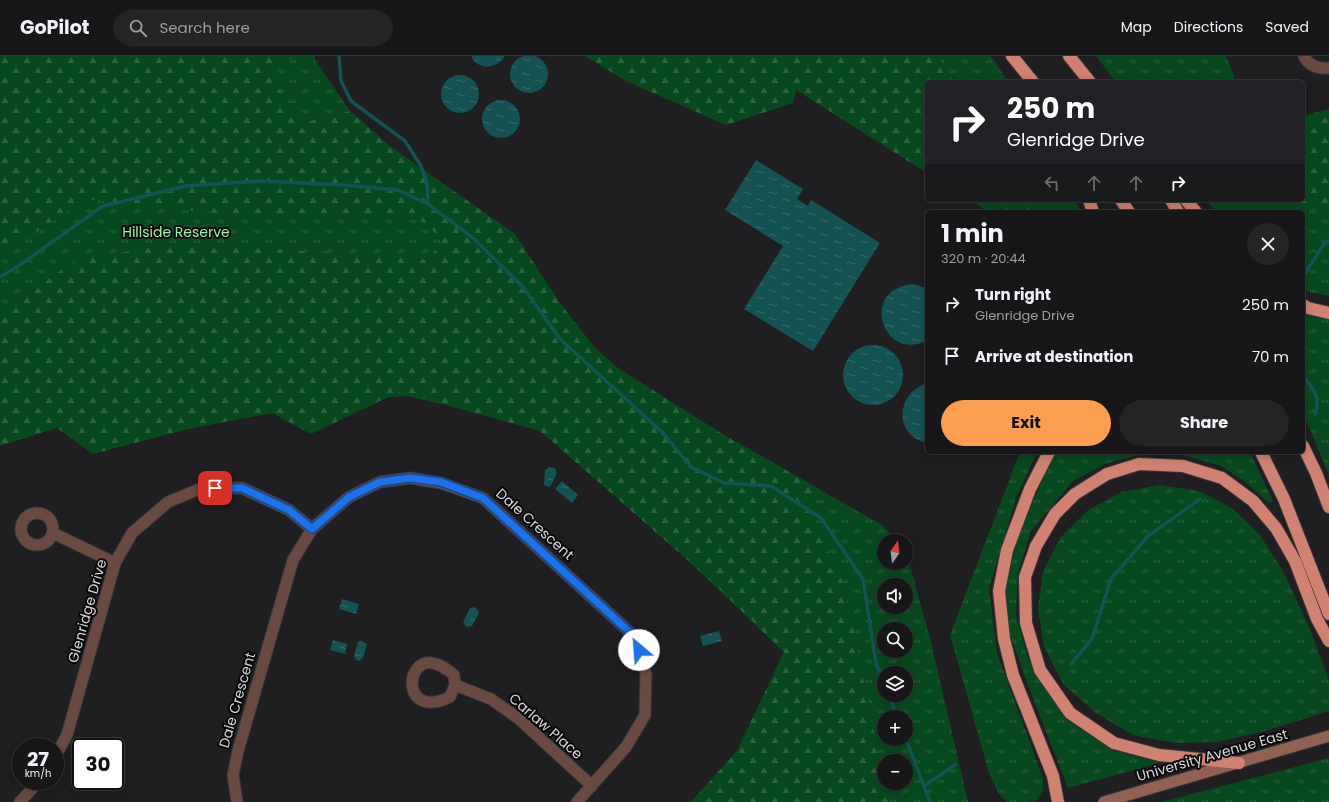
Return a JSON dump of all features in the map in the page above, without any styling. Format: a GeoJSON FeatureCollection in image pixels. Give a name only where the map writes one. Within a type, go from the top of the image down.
{"type":"FeatureCollection","features":[{"type":"Feature","properties":{"kind":"highway"},"geometry":{"type":"LineString","coordinates":[[1069,56],[1088,80]]}},
{"type":"Feature","properties":{"kind":"highway"},"geometry":{"type":"LineString","coordinates":[[1013,57],[1027,80]]}},
{"type":"Feature","properties":{"kind":"highway"},"geometry":{"type":"LineString","coordinates":[[1013,57],[1031,80]]}},
{"type":"Feature","properties":{"kind":"highway"},"geometry":{"type":"LineString","coordinates":[[1188,202],[1194,210]]}},
{"type":"Feature","properties":{"kind":"highway"},"geometry":{"type":"LineString","coordinates":[[1305,306],[1308,308],[1329,313]]}},
{"type":"Feature","properties":{"kind":"highway"},"geometry":{"type":"LineString","coordinates":[[1305,450],[1316,473],[1329,507]]}},
{"type":"Feature","properties":{"kind":"highway"},"geometry":{"type":"LineString","coordinates":[[1048,454],[1030,489],[1007,550],[999,591],[1004,640],[1013,675],[1053,776],[1058,802]]}},
{"type":"Feature","properties":{"kind":"highway"},"geometry":{"type":"LineString","coordinates":[[1262,454],[1284,499],[1329,614]]}},
{"type":"Feature","properties":{"kind":"highway"},"geometry":{"type":"LineString","coordinates":[[1240,763],[1159,755],[1114,743],[1070,713],[1040,670],[1026,623],[1025,577],[1036,546],[1055,514],[1075,494],[1107,474],[1139,464],[1183,466],[1222,478],[1253,501],[1276,528],[1295,561],[1317,619],[1329,641]]}},
{"type":"Feature","properties":{"kind":"main road","name":"University Avenue East"},"geometry":{"type":"LineString","coordinates":[[1104,802],[1326,737]]}},
{"type":"Feature","properties":{"kind":"street"},"geometry":{"type":"LineString","coordinates":[[1304,56],[1310,64],[1316,68],[1329,68]]}},
{"type":"Feature","properties":{"kind":"street","name":"Dale Crescent"},"geometry":{"type":"LineString","coordinates":[[237,802],[233,774],[238,751],[294,560],[312,529],[349,497],[380,482],[410,478],[441,482],[483,498],[635,637],[646,674],[645,714],[626,747],[577,802]]}},
{"type":"Feature","properties":{"kind":"street","name":"Glenridge Drive"},"geometry":{"type":"LineString","coordinates":[[64,740],[67,735],[115,563],[132,533],[168,502],[202,488],[242,488],[289,510],[312,529]]}},
{"type":"Feature","properties":{"kind":"street"},"geometry":{"type":"LineString","coordinates":[[53,533],[115,563]]}},
{"type":"Feature","properties":{"kind":"street","name":"Carlaw Place"},"geometry":{"type":"LineString","coordinates":[[455,685],[491,699],[519,719],[592,786]]}},
{"type":"Feature","properties":{"kind":"street"},"geometry":{"type":"LineString","coordinates":[[20,802],[31,790]]}},
{"type":"Feature","properties":{"kind":"green space","name":"Hillside Reserve"},"geometry":{"type":"Polygon","coordinates":[[[0,56],[315,56],[315,60],[350,111],[391,147],[515,234],[559,302],[595,348],[619,369],[724,435],[882,525],[890,534],[877,534],[877,570],[911,570],[931,642],[968,802],[691,802],[737,751],[784,652],[550,429],[407,396],[0,416],[0,56]]]}},
{"type":"Feature","properties":{"kind":"green space","name":"Hillside Reserve"},"geometry":{"type":"Polygon","coordinates":[[[0,56],[294,56],[270,77],[305,122],[350,111],[391,147],[515,234],[559,302],[595,348],[619,369],[724,435],[818,488],[817,527],[844,585],[878,754],[877,754],[877,790],[886,790],[888,802],[691,802],[737,751],[784,652],[707,577],[540,431],[399,392],[311,434],[272,413],[188,429],[93,454],[57,428],[0,446],[0,321],[11,305],[76,260],[168,245],[220,245],[429,260],[441,241],[428,224],[404,216],[243,216],[85,199],[0,256],[0,56]]]}},
{"type":"Feature","properties":{"kind":"green space"},"geometry":{"type":"Polygon","coordinates":[[[585,56],[937,56],[955,80],[925,80],[925,172],[796,90],[793,103],[726,125],[626,81],[585,56]]]}},
{"type":"Feature","properties":{"kind":"green space"},"geometry":{"type":"Polygon","coordinates":[[[937,56],[991,56],[1007,80],[955,80],[937,56]]]}},
{"type":"Feature","properties":{"kind":"green space"},"geometry":{"type":"Polygon","coordinates":[[[1096,56],[1226,56],[1235,80],[1114,80],[1096,56]]]}},
{"type":"Feature","properties":{"kind":"green space"},"geometry":{"type":"Polygon","coordinates":[[[1329,109],[1329,217],[1302,202],[1305,202],[1305,115],[1329,109]]]}},
{"type":"Feature","properties":{"kind":"green space"},"geometry":{"type":"Polygon","coordinates":[[[1329,146],[1329,296],[1310,292],[1305,289],[1305,210],[1215,210],[1208,202],[1305,202],[1305,196],[1329,146]]]}},
{"type":"Feature","properties":{"kind":"green space"},"geometry":{"type":"Polygon","coordinates":[[[973,202],[1041,202],[1047,210],[986,210],[973,202]]]}},
{"type":"Feature","properties":{"kind":"green space"},"geometry":{"type":"Polygon","coordinates":[[[1041,202],[1077,202],[1079,210],[1047,210],[1041,202]]]}},
{"type":"Feature","properties":{"kind":"green space"},"geometry":{"type":"Polygon","coordinates":[[[1305,313],[1329,320],[1329,475],[1305,418],[1305,313]]]}},
{"type":"Feature","properties":{"kind":"green space"},"geometry":{"type":"Polygon","coordinates":[[[1019,454],[1036,454],[1016,498],[989,589],[997,653],[1043,778],[1043,790],[1037,800],[1029,802],[1007,802],[999,794],[989,773],[950,635],[1019,454]]]}},
{"type":"Feature","properties":{"kind":"green space"},"geometry":{"type":"Polygon","coordinates":[[[1053,454],[1162,454],[1135,456],[1105,464],[1073,481],[1031,531],[1018,573],[1016,615],[1027,655],[1041,684],[1066,718],[1116,751],[1160,763],[1068,788],[1027,683],[1010,634],[1005,591],[1017,540],[1053,454]]]}},
{"type":"Feature","properties":{"kind":"green space"},"geometry":{"type":"Polygon","coordinates":[[[1179,454],[1251,454],[1273,501],[1269,503],[1245,482],[1221,466],[1179,454]]]}},
{"type":"Feature","properties":{"kind":"green space"},"geometry":{"type":"Polygon","coordinates":[[[1160,485],[1198,491],[1232,508],[1260,535],[1283,571],[1309,627],[1329,680],[1329,711],[1265,731],[1217,742],[1175,743],[1133,735],[1096,713],[1064,685],[1044,647],[1038,609],[1043,571],[1061,537],[1088,510],[1122,492],[1160,485]]]}},
{"type":"Feature","properties":{"kind":"green space"},"geometry":{"type":"Polygon","coordinates":[[[1329,758],[1329,802],[1161,802],[1329,758]]]}},
{"type":"Feature","properties":{"kind":"water"},"geometry":{"type":"Polygon","coordinates":[[[529,55],[542,61],[548,74],[542,87],[529,93],[516,87],[510,74],[516,61],[529,55]]]}},
{"type":"Feature","properties":{"kind":"water"},"geometry":{"type":"Polygon","coordinates":[[[471,56],[505,56],[493,66],[483,66],[474,61],[471,56]]]}},
{"type":"Feature","properties":{"kind":"water"},"geometry":{"type":"Polygon","coordinates":[[[460,75],[470,78],[476,84],[479,94],[476,104],[470,110],[460,113],[450,110],[444,104],[441,94],[444,84],[450,78],[460,75]]]}},
{"type":"Feature","properties":{"kind":"water"},"geometry":{"type":"Polygon","coordinates":[[[501,100],[511,103],[517,109],[520,119],[517,129],[511,135],[501,138],[491,135],[485,129],[482,119],[485,109],[491,103],[501,100]]]}},
{"type":"Feature","properties":{"kind":"water"},"geometry":{"type":"Polygon","coordinates":[[[756,160],[803,189],[797,199],[808,206],[811,200],[880,243],[813,351],[744,309],[783,246],[725,210],[756,160]]]}},
{"type":"Feature","properties":{"kind":"water"},"geometry":{"type":"Polygon","coordinates":[[[912,284],[925,287],[925,341],[912,345],[899,342],[889,334],[883,323],[882,311],[886,299],[895,289],[912,284]]]}},
{"type":"Feature","properties":{"kind":"water"},"geometry":{"type":"Polygon","coordinates":[[[867,345],[879,345],[895,353],[901,363],[903,375],[901,387],[895,397],[879,405],[867,405],[851,397],[843,381],[843,369],[851,353],[867,345]]]}},
{"type":"Feature","properties":{"kind":"water"},"geometry":{"type":"Polygon","coordinates":[[[925,384],[925,442],[916,439],[908,432],[904,423],[904,404],[909,395],[917,388],[925,384]]]}},
{"type":"Feature","properties":{"kind":"water"},"geometry":{"type":"Polygon","coordinates":[[[549,467],[555,468],[557,473],[550,487],[544,485],[545,470],[549,467]]]}},
{"type":"Feature","properties":{"kind":"water"},"geometry":{"type":"Polygon","coordinates":[[[562,481],[578,495],[572,503],[555,489],[562,481]]]}},
{"type":"Feature","properties":{"kind":"water"},"geometry":{"type":"Polygon","coordinates":[[[342,599],[359,604],[356,614],[339,609],[342,599]]]}},
{"type":"Feature","properties":{"kind":"water"},"geometry":{"type":"Polygon","coordinates":[[[474,607],[479,613],[472,626],[467,627],[463,622],[470,608],[474,607]]]}},
{"type":"Feature","properties":{"kind":"water"},"geometry":{"type":"Polygon","coordinates":[[[719,631],[722,641],[703,646],[700,636],[719,631]]]}},
{"type":"Feature","properties":{"kind":"water"},"geometry":{"type":"Polygon","coordinates":[[[333,640],[347,644],[345,654],[330,650],[333,640]]]}},
{"type":"Feature","properties":{"kind":"water"},"geometry":{"type":"Polygon","coordinates":[[[361,641],[367,644],[363,658],[359,661],[356,660],[354,656],[358,642],[361,641]]]}},
{"type":"Feature","properties":{"kind":"waterway"},"geometry":{"type":"LineString","coordinates":[[339,56],[341,81],[351,101],[405,141],[421,166],[427,183],[428,204]]}},
{"type":"Feature","properties":{"kind":"waterway"},"geometry":{"type":"LineString","coordinates":[[0,277],[17,267],[103,206],[186,186],[259,181],[344,185],[398,190],[428,204],[473,238],[523,287],[560,339],[662,432],[691,467],[724,483],[771,486],[821,518],[863,579],[877,666]]}},
{"type":"Feature","properties":{"kind":"waterway"},"geometry":{"type":"LineString","coordinates":[[1305,274],[1323,245],[1329,241]]}},
{"type":"Feature","properties":{"kind":"waterway"},"geometry":{"type":"LineString","coordinates":[[1305,379],[1317,398],[1317,409],[1315,415]]}},
{"type":"Feature","properties":{"kind":"waterway"},"geometry":{"type":"LineString","coordinates":[[1071,664],[1092,639],[1111,579],[1148,536],[1200,499]]}},
{"type":"Feature","properties":{"kind":"waterway"},"geometry":{"type":"LineString","coordinates":[[892,702],[894,710]]}},
{"type":"Feature","properties":{"kind":"waterway"},"geometry":{"type":"LineString","coordinates":[[909,746],[930,802]]}},
{"type":"Feature","properties":{"kind":"waterway"},"geometry":{"type":"LineString","coordinates":[[924,786],[955,765]]}},
{"type":"Feature","properties":{"kind":"route"},"geometry":{"type":"LineString","coordinates":[[215,488],[242,488],[289,510],[312,529],[349,497],[380,482],[410,478],[441,482],[483,498],[635,637],[639,650]]}}]}
